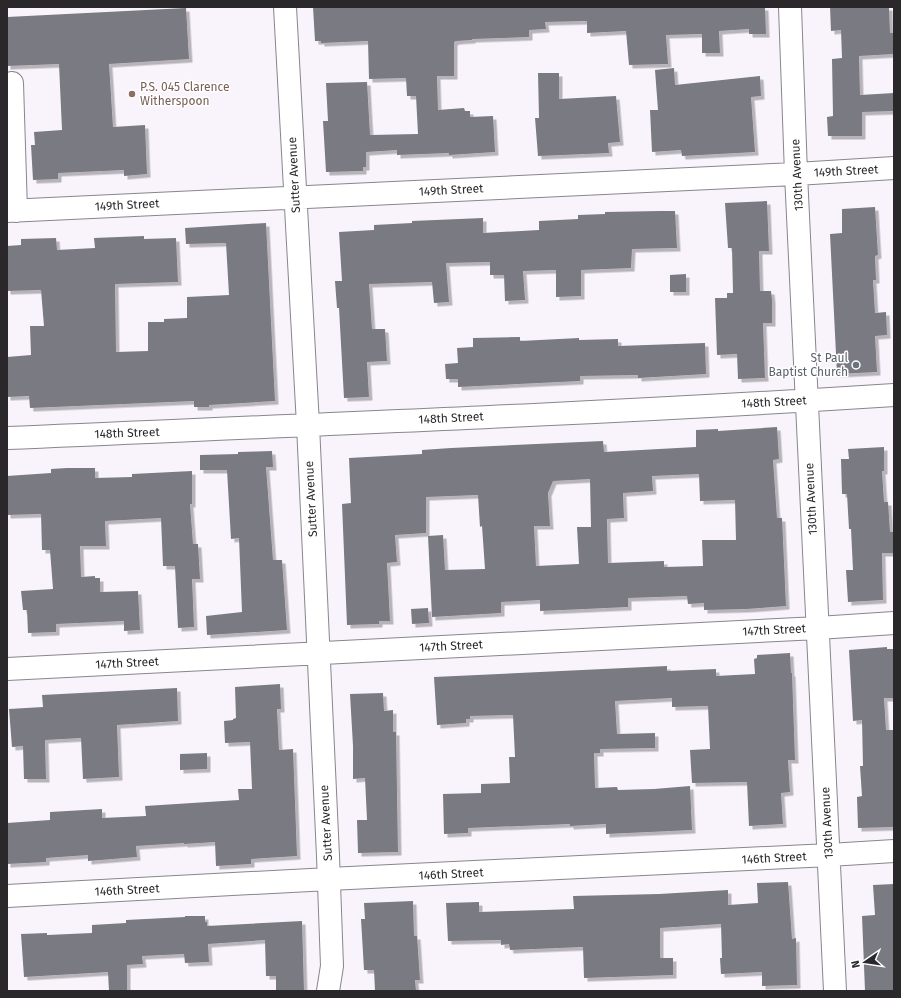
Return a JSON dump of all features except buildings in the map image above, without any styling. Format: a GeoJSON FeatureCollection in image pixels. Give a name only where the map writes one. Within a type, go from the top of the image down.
{"type":"FeatureCollection","features":[{"type":"Feature","properties":{"kind":"street","name":"Sutter Avenue"},"geometry":{"type":"LineString","coordinates":[[285,7],[308,425],[329,879],[332,966],[328,991]]}},
{"type":"Feature","properties":{"kind":"street","name":"130th Avenue"},"geometry":{"type":"LineString","coordinates":[[790,7],[796,174],[835,991]]}},
{"type":"Feature","properties":{"kind":"street"},"geometry":{"type":"LineString","coordinates":[[11,211],[12,83]]}},
{"type":"Feature","properties":{"kind":"street","name":"149th Street"},"geometry":{"type":"LineString","coordinates":[[11,211],[796,174],[894,168]]}},
{"type":"Feature","properties":{"kind":"street","name":"148th Street"},"geometry":{"type":"LineString","coordinates":[[7,438],[807,401],[894,395]]}},
{"type":"Feature","properties":{"kind":"street","name":"147th Street"},"geometry":{"type":"LineString","coordinates":[[7,669],[894,623]]}},
{"type":"Feature","properties":{"kind":"street","name":"146th Street"},"geometry":{"type":"LineString","coordinates":[[7,896],[829,855],[894,850]]}},
{"type":"Feature","properties":{"kind":"place","name":"P.S. 045 Clarence Witherspoon"},"geometry":{"type":"Point","coordinates":[132,94]}},
{"type":"Feature","properties":{"kind":"place","name":"St Paul Baptist Church"},"geometry":{"type":"Point","coordinates":[856,365]}}]}
